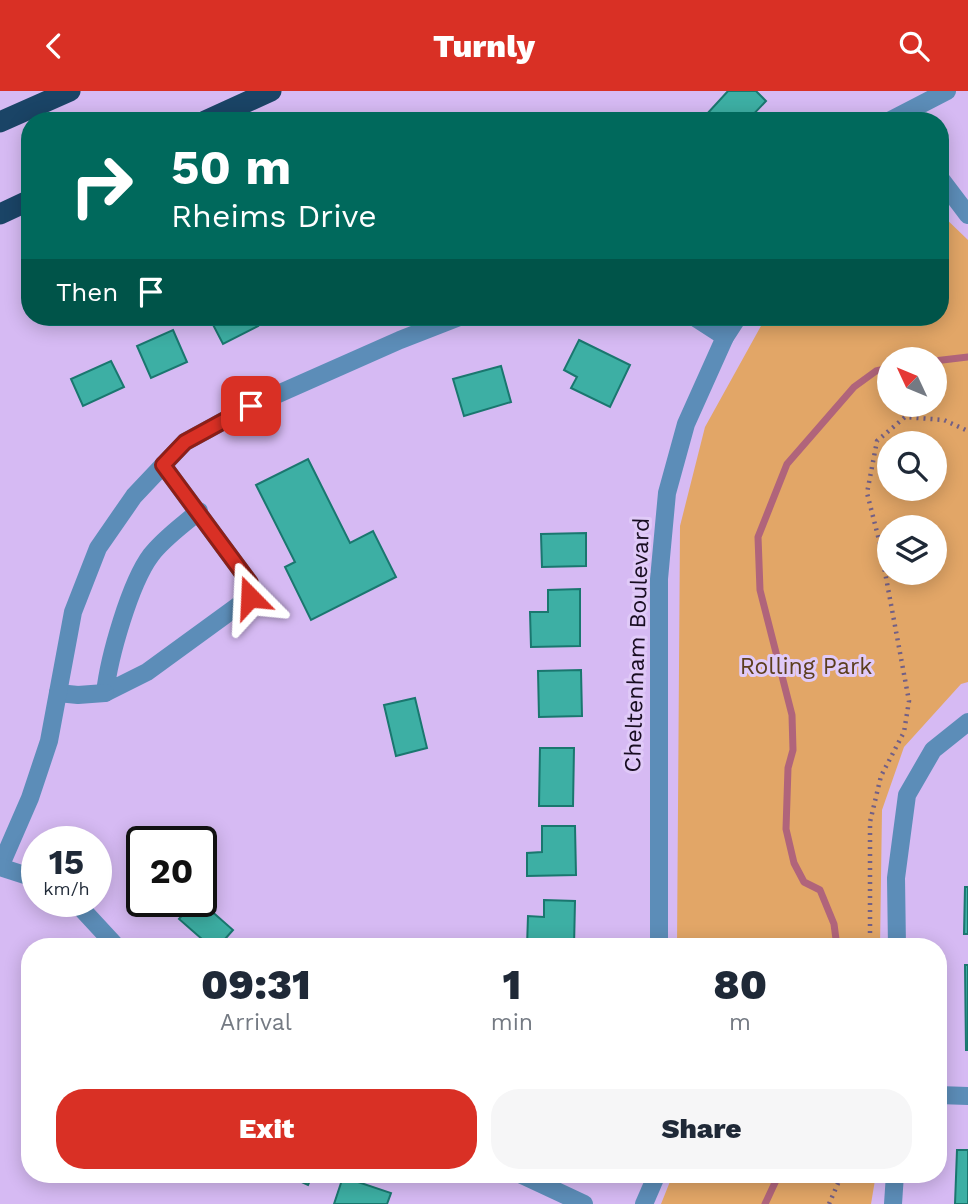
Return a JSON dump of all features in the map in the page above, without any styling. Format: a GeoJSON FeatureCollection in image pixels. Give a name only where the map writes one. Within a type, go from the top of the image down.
{"type":"FeatureCollection","features":[{"type":"Feature","properties":{"kind":"highway"},"geometry":{"type":"LineString","coordinates":[[23,112],[70,91]]}},
{"type":"Feature","properties":{"kind":"highway"},"geometry":{"type":"LineString","coordinates":[[225,112],[271,91]]}},
{"type":"Feature","properties":{"kind":"highway"},"geometry":{"type":"LineString","coordinates":[[0,122],[21,113]]}},
{"type":"Feature","properties":{"kind":"highway"},"geometry":{"type":"LineString","coordinates":[[0,214],[21,204]]}},
{"type":"Feature","properties":{"kind":"street"},"geometry":{"type":"LineString","coordinates":[[909,112],[947,91]]}},
{"type":"Feature","properties":{"kind":"street"},"geometry":{"type":"LineString","coordinates":[[949,190],[968,215]]}},
{"type":"Feature","properties":{"kind":"street"},"geometry":{"type":"LineString","coordinates":[[21,874],[0,867],[30,798],[49,741],[73,612],[98,548],[134,496],[185,442],[251,406],[436,326]]}},
{"type":"Feature","properties":{"kind":"street"},"geometry":{"type":"LineString","coordinates":[[708,326],[725,337]]}},
{"type":"Feature","properties":{"kind":"street","name":"Cheltenham Boulevard"},"geometry":{"type":"LineString","coordinates":[[659,938],[659,579],[667,493],[686,423],[732,326]]}},
{"type":"Feature","properties":{"kind":"street"},"geometry":{"type":"LineString","coordinates":[[58,693],[105,693],[146,672],[250,597],[250,583],[163,465]]}},
{"type":"Feature","properties":{"kind":"street"},"geometry":{"type":"LineString","coordinates":[[105,693],[109,663],[135,583],[151,555],[199,511]]}},
{"type":"Feature","properties":{"kind":"street"},"geometry":{"type":"LineString","coordinates":[[897,938],[896,877],[907,795],[933,750],[968,722]]}},
{"type":"Feature","properties":{"kind":"street"},"geometry":{"type":"LineString","coordinates":[[89,917],[109,938]]}},
{"type":"Feature","properties":{"kind":"street"},"geometry":{"type":"LineString","coordinates":[[947,1095],[968,1096]]}},
{"type":"Feature","properties":{"kind":"street"},"geometry":{"type":"LineString","coordinates":[[539,1183],[584,1204]]}},
{"type":"Feature","properties":{"kind":"street"},"geometry":{"type":"LineString","coordinates":[[644,1204],[653,1183]]}},
{"type":"Feature","properties":{"kind":"street"},"geometry":{"type":"LineString","coordinates":[[893,1204],[894,1183]]}},
{"type":"Feature","properties":{"kind":"path"},"geometry":{"type":"LineString","coordinates":[[870,938],[870,822],[881,776],[904,732],[909,701],[879,540],[867,493],[874,454],[877,441],[905,417],[944,420],[968,431]]}},
{"type":"Feature","properties":{"kind":"path"},"geometry":{"type":"LineString","coordinates":[[829,1204],[838,1183]]}},
{"type":"Feature","properties":{"kind":"green space","name":"Rolling Park"},"geometry":{"type":"Polygon","coordinates":[[[949,222],[968,240],[968,682],[961,684],[904,747],[882,810],[880,938],[677,938],[680,526],[705,427],[761,326],[949,326],[949,222]]]}},
{"type":"Feature","properties":{"kind":"green space"},"geometry":{"type":"Polygon","coordinates":[[[669,1183],[874,1183],[871,1204],[661,1204],[669,1183]]]}},
{"type":"Feature","properties":{"kind":"building"},"geometry":{"type":"Polygon","coordinates":[[[728,91],[756,91],[766,101],[756,112],[709,112],[728,91]]]}},
{"type":"Feature","properties":{"kind":"building"},"geometry":{"type":"Polygon","coordinates":[[[214,326],[258,326],[223,344],[214,326]]]}},
{"type":"Feature","properties":{"kind":"building"},"geometry":{"type":"Polygon","coordinates":[[[173,330],[187,362],[151,378],[137,346],[173,330]]]}},
{"type":"Feature","properties":{"kind":"building"},"geometry":{"type":"Polygon","coordinates":[[[579,340],[630,365],[610,407],[571,388],[577,377],[564,370],[579,340]]]}},
{"type":"Feature","properties":{"kind":"building"},"geometry":{"type":"Polygon","coordinates":[[[111,361],[124,387],[83,406],[71,379],[111,361]]]}},
{"type":"Feature","properties":{"kind":"building"},"geometry":{"type":"Polygon","coordinates":[[[501,366],[511,402],[464,416],[453,379],[501,366]]]}},
{"type":"Feature","properties":{"kind":"building"},"geometry":{"type":"Polygon","coordinates":[[[308,459],[350,543],[373,531],[396,577],[311,620],[285,567],[295,562],[256,485],[308,459]]]}},
{"type":"Feature","properties":{"kind":"building"},"geometry":{"type":"Polygon","coordinates":[[[586,533],[586,566],[542,567],[541,534],[586,533]]]}},
{"type":"Feature","properties":{"kind":"building"},"geometry":{"type":"Polygon","coordinates":[[[580,589],[580,646],[531,647],[530,612],[548,612],[548,590],[580,589]]]}},
{"type":"Feature","properties":{"kind":"building"},"geometry":{"type":"Polygon","coordinates":[[[581,670],[582,716],[539,717],[538,671],[581,670]]]}},
{"type":"Feature","properties":{"kind":"building"},"geometry":{"type":"Polygon","coordinates":[[[415,698],[427,748],[396,756],[384,705],[415,698]]]}},
{"type":"Feature","properties":{"kind":"building"},"geometry":{"type":"Polygon","coordinates":[[[540,748],[574,748],[573,806],[539,806],[540,748]]]}},
{"type":"Feature","properties":{"kind":"building"},"geometry":{"type":"Polygon","coordinates":[[[542,826],[575,826],[576,875],[527,876],[527,853],[542,852],[542,826]]]}},
{"type":"Feature","properties":{"kind":"building"},"geometry":{"type":"Polygon","coordinates":[[[965,887],[968,887],[968,934],[964,934],[965,887]]]}},
{"type":"Feature","properties":{"kind":"building"},"geometry":{"type":"Polygon","coordinates":[[[544,900],[575,901],[574,938],[527,938],[528,916],[544,917],[544,900]]]}},
{"type":"Feature","properties":{"kind":"building"},"geometry":{"type":"Polygon","coordinates":[[[217,916],[233,930],[226,938],[201,938],[179,919],[181,917],[217,916]]]}},
{"type":"Feature","properties":{"kind":"building"},"geometry":{"type":"Polygon","coordinates":[[[965,965],[968,965],[968,1050],[966,1050],[965,965]]]}},
{"type":"Feature","properties":{"kind":"building"},"geometry":{"type":"Polygon","coordinates":[[[957,1150],[968,1150],[968,1204],[955,1204],[957,1150]]]}},
{"type":"Feature","properties":{"kind":"building"},"geometry":{"type":"Polygon","coordinates":[[[341,1183],[361,1183],[391,1193],[387,1204],[334,1204],[341,1183]]]}},
{"type":"Feature","properties":{"kind":"waterway"},"geometry":{"type":"LineString","coordinates":[[947,359],[968,357]]}},
{"type":"Feature","properties":{"kind":"waterway"},"geometry":{"type":"LineString","coordinates":[[836,938],[834,924],[820,890],[804,882],[794,863],[786,829],[788,768],[793,750],[792,715],[760,590],[758,537],[787,464],[854,387],[877,371]]}},
{"type":"Feature","properties":{"kind":"waterway"},"geometry":{"type":"LineString","coordinates":[[765,1204],[775,1183]]}},
{"type":"Feature","properties":{"kind":"route"},"geometry":{"type":"LineString","coordinates":[[250,597],[250,583],[163,465],[185,442],[251,406]]}}]}
